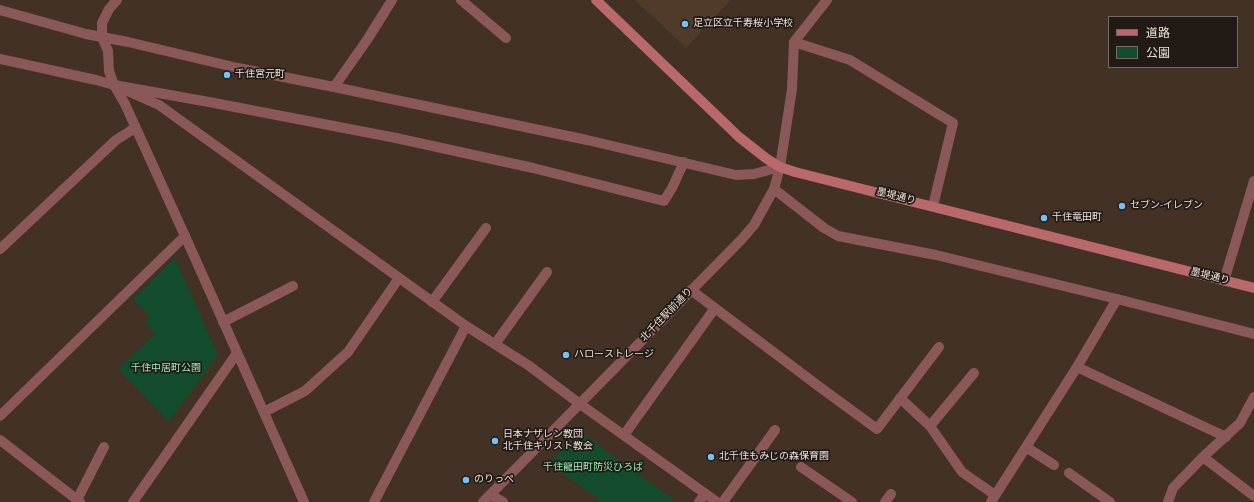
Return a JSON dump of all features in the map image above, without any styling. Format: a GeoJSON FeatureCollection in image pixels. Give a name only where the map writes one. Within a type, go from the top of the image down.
{"type":"FeatureCollection","features":[{"type":"Feature","properties":{"kind":"main road","name":"墨堤通り"},"geometry":{"type":"LineString","coordinates":[[596,0],[739,137],[767,159],[780,167],[1254,288]]}},
{"type":"Feature","properties":{"kind":"street"},"geometry":{"type":"LineString","coordinates":[[117,0],[109,9],[102,23],[102,37],[108,51],[109,71],[114,85],[125,104],[304,502]]}},
{"type":"Feature","properties":{"kind":"street"},"geometry":{"type":"LineString","coordinates":[[334,87],[367,40],[392,0]]}},
{"type":"Feature","properties":{"kind":"street"},"geometry":{"type":"LineString","coordinates":[[461,0],[506,38]]}},
{"type":"Feature","properties":{"kind":"street"},"geometry":{"type":"LineString","coordinates":[[827,0],[794,42],[850,60],[953,123],[933,206]]}},
{"type":"Feature","properties":{"kind":"street"},"geometry":{"type":"LineString","coordinates":[[0,10],[86,34],[128,42],[238,68],[334,87],[684,162],[736,175],[754,174],[780,167]]}},
{"type":"Feature","properties":{"kind":"street","name":"北千住駅前通り"},"geometry":{"type":"LineString","coordinates":[[487,499],[754,225],[774,189],[780,167],[792,89],[794,42]]}},
{"type":"Feature","properties":{"kind":"street"},"geometry":{"type":"LineString","coordinates":[[0,58],[114,85],[217,103],[396,138],[533,168],[664,201],[684,162]]}},
{"type":"Feature","properties":{"kind":"street"},"geometry":{"type":"LineString","coordinates":[[114,85],[159,105],[466,326],[528,365],[624,436],[702,498],[718,502]]}},
{"type":"Feature","properties":{"kind":"street"},"geometry":{"type":"LineString","coordinates":[[0,249],[116,140],[135,128]]}},
{"type":"Feature","properties":{"kind":"street"},"geometry":{"type":"LineString","coordinates":[[1224,281],[1254,181]]}},
{"type":"Feature","properties":{"kind":"street"},"geometry":{"type":"LineString","coordinates":[[774,189],[824,228],[838,236],[936,255],[1254,334]]}},
{"type":"Feature","properties":{"kind":"street"},"geometry":{"type":"LineString","coordinates":[[432,302],[486,228]]}},
{"type":"Feature","properties":{"kind":"street"},"geometry":{"type":"LineString","coordinates":[[0,416],[185,236]]}},
{"type":"Feature","properties":{"kind":"street"},"geometry":{"type":"LineString","coordinates":[[495,344],[547,272]]}},
{"type":"Feature","properties":{"kind":"street"},"geometry":{"type":"LineString","coordinates":[[264,412],[305,391],[348,352],[399,278]]}},
{"type":"Feature","properties":{"kind":"street"},"geometry":{"type":"LineString","coordinates":[[223,322],[293,286]]}},
{"type":"Feature","properties":{"kind":"street"},"geometry":{"type":"LineString","coordinates":[[692,290],[811,381],[877,429],[939,347]]}},
{"type":"Feature","properties":{"kind":"street"},"geometry":{"type":"LineString","coordinates":[[900,398],[930,426],[962,472],[993,499],[1077,367],[1117,299]]}},
{"type":"Feature","properties":{"kind":"street"},"geometry":{"type":"LineString","coordinates":[[624,436],[715,308]]}},
{"type":"Feature","properties":{"kind":"street"},"geometry":{"type":"LineString","coordinates":[[374,502],[466,326]]}},
{"type":"Feature","properties":{"kind":"street"},"geometry":{"type":"LineString","coordinates":[[133,502],[237,353]]}},
{"type":"Feature","properties":{"kind":"street"},"geometry":{"type":"LineString","coordinates":[[1077,367],[1226,437]]}},
{"type":"Feature","properties":{"kind":"street"},"geometry":{"type":"LineString","coordinates":[[930,426],[974,374]]}},
{"type":"Feature","properties":{"kind":"street"},"geometry":{"type":"LineString","coordinates":[[1168,502],[1173,488],[1203,457],[1240,423],[1254,397]]}},
{"type":"Feature","properties":{"kind":"street"},"geometry":{"type":"LineString","coordinates":[[723,502],[775,430]]}},
{"type":"Feature","properties":{"kind":"street"},"geometry":{"type":"LineString","coordinates":[[0,440],[78,501],[104,447]]}},
{"type":"Feature","properties":{"kind":"street"},"geometry":{"type":"LineString","coordinates":[[1026,447],[1054,465]]}},
{"type":"Feature","properties":{"kind":"street"},"geometry":{"type":"LineString","coordinates":[[1203,457],[1254,496]]}},
{"type":"Feature","properties":{"kind":"street"},"geometry":{"type":"LineString","coordinates":[[801,467],[852,502]]}},
{"type":"Feature","properties":{"kind":"street"},"geometry":{"type":"LineString","coordinates":[[1069,473],[1110,502]]}},
{"type":"Feature","properties":{"kind":"street"},"geometry":{"type":"LineString","coordinates":[[487,499],[503,502]]}},
{"type":"Feature","properties":{"kind":"shaded area","name":"足立区立千寿桜小学校"},"geometry":{"type":"Polygon","coordinates":[[[635,0],[731,0],[686,48],[635,0]]]}},
{"type":"Feature","properties":{"kind":"green space","name":"千住中居町公園"},"geometry":{"type":"Polygon","coordinates":[[[175,258],[218,355],[169,422],[118,369],[155,334],[145,323],[150,317],[133,299],[175,258]]]}},
{"type":"Feature","properties":{"kind":"green space","name":"千住龍田町防災ひろば"},"geometry":{"type":"Polygon","coordinates":[[[580,432],[673,499],[671,502],[603,502],[549,464],[580,432]]]}},
{"type":"Feature","properties":{"kind":"place","name":"足立区立千寿桜小学校"},"geometry":{"type":"Point","coordinates":[685,24]}},
{"type":"Feature","properties":{"kind":"place","name":"千住宮元町"},"geometry":{"type":"Point","coordinates":[227,75]}},
{"type":"Feature","properties":{"kind":"place","name":"セブン-イレブン"},"geometry":{"type":"Point","coordinates":[1122,206]}},
{"type":"Feature","properties":{"kind":"place","name":"千住竜田町"},"geometry":{"type":"Point","coordinates":[1044,218]}},
{"type":"Feature","properties":{"kind":"place","name":"ハローストレージ"},"geometry":{"type":"Point","coordinates":[566,355]}},
{"type":"Feature","properties":{"kind":"place","name":"日本ナザレン教団 北千住キリスト教会"},"geometry":{"type":"Point","coordinates":[495,441]}},
{"type":"Feature","properties":{"kind":"place","name":"北千住もみじの森保育園"},"geometry":{"type":"Point","coordinates":[711,457]}},
{"type":"Feature","properties":{"kind":"place","name":"のりっぺ"},"geometry":{"type":"Point","coordinates":[466,480]}}]}
